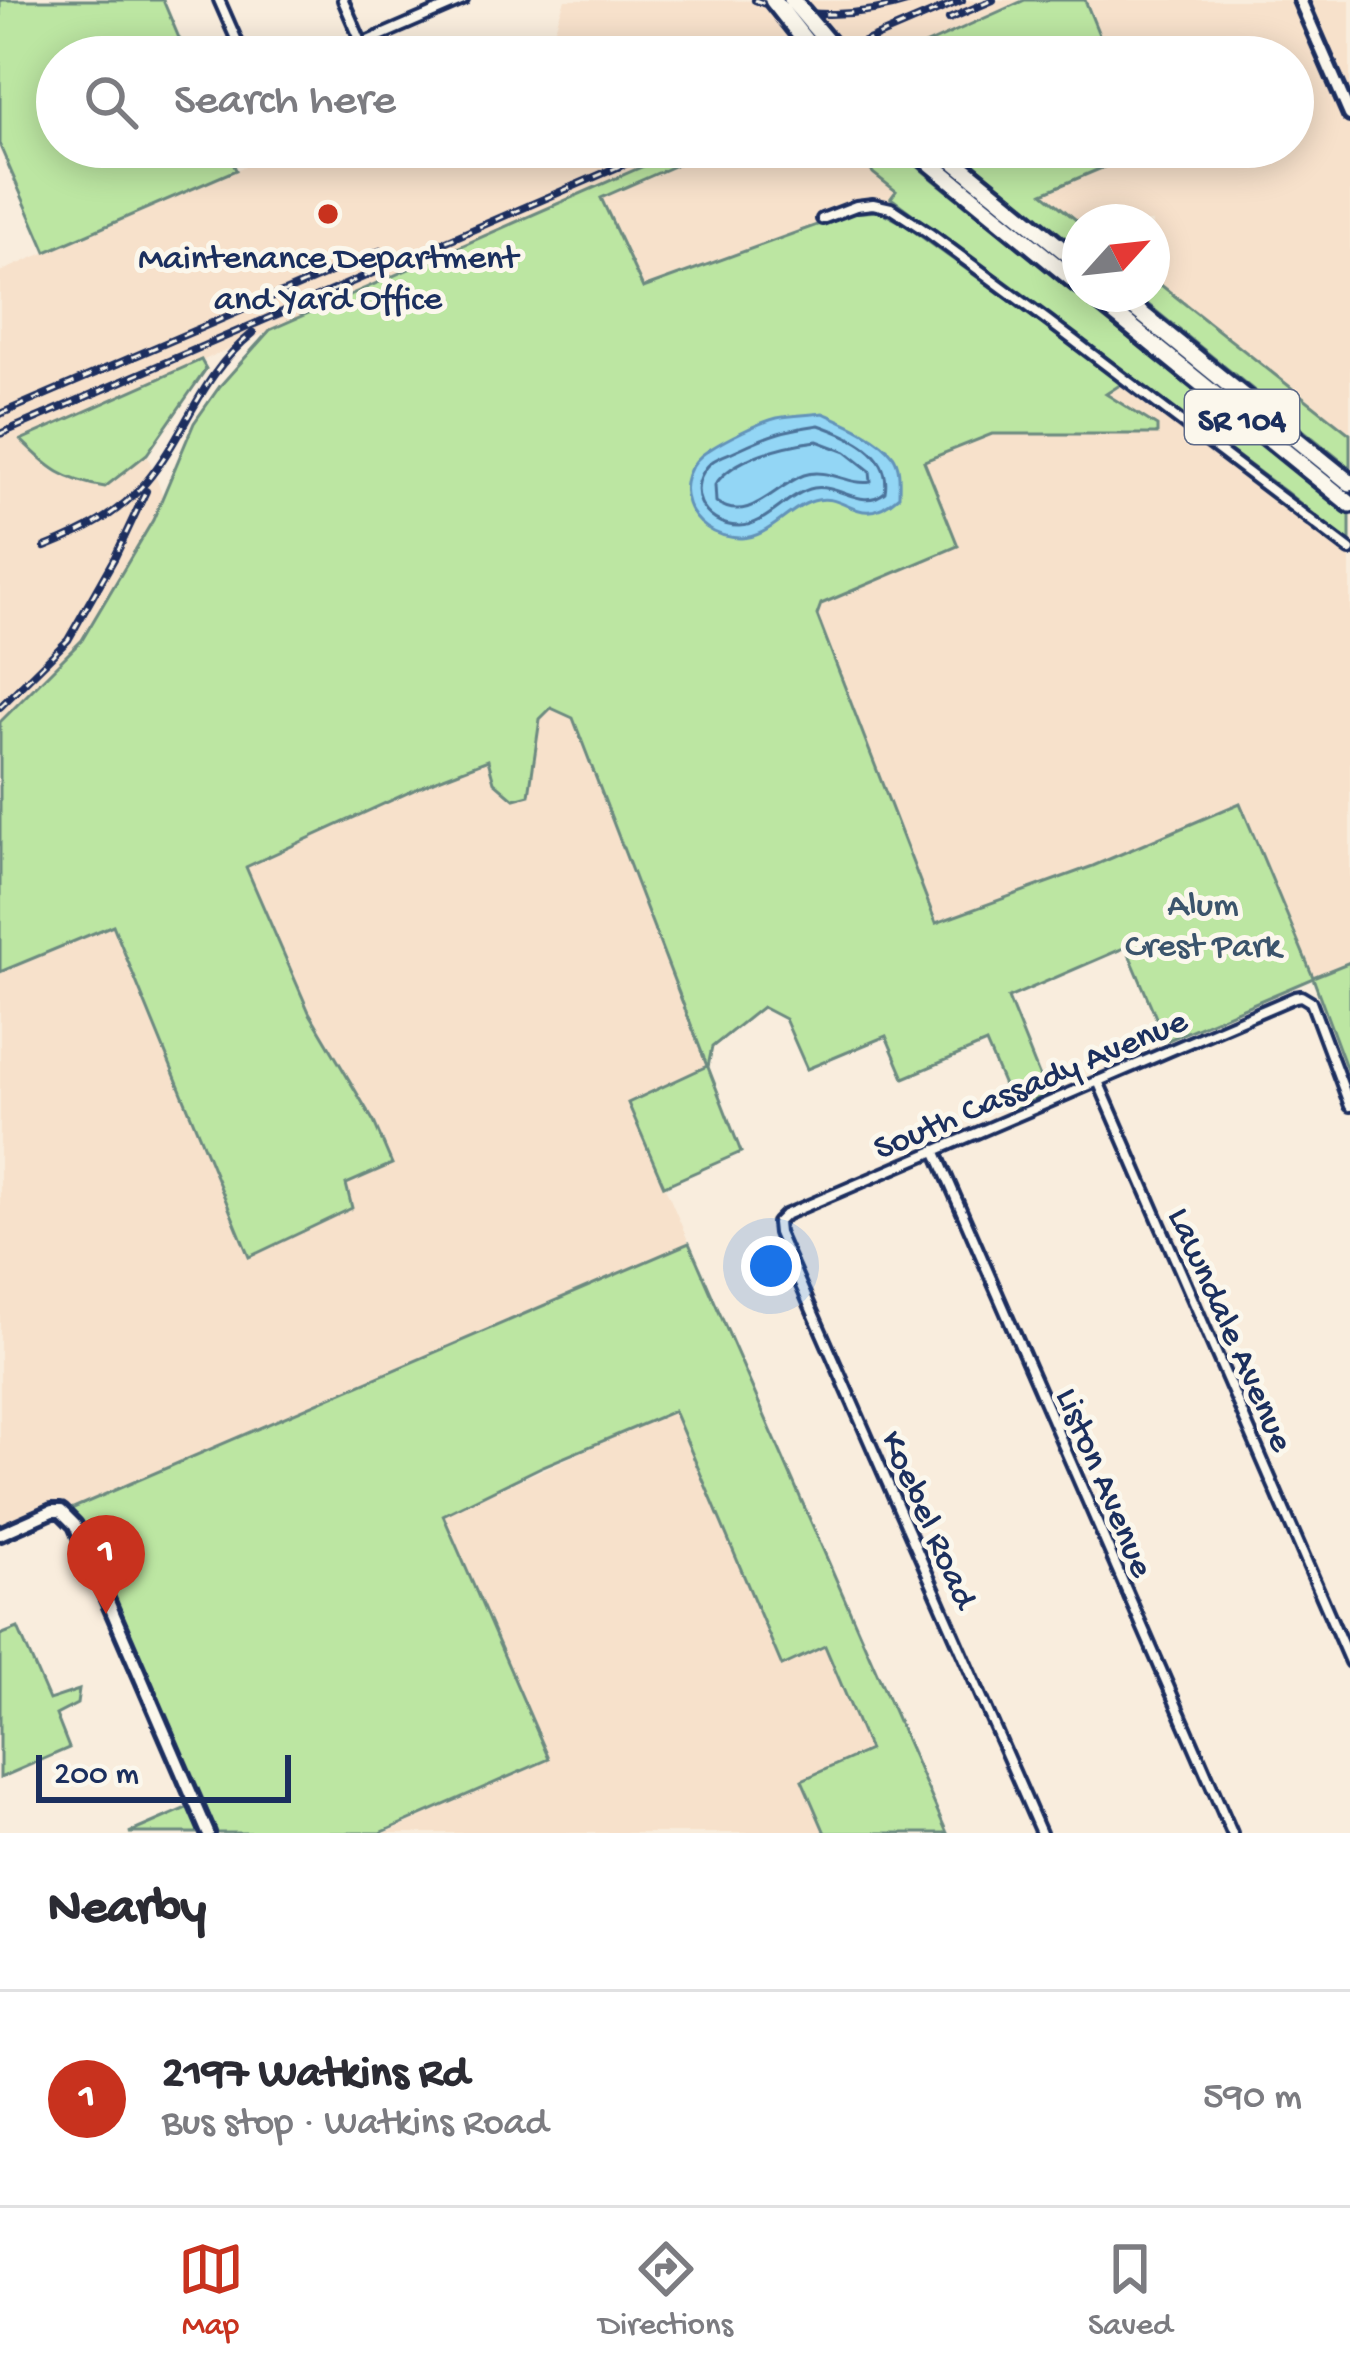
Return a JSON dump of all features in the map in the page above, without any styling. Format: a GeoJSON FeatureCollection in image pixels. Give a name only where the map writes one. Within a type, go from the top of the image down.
{"type":"FeatureCollection","features":[{"type":"Feature","properties":{"kind":"highway"},"geometry":{"type":"LineString","coordinates":[[773,0],[801,36]]}},
{"type":"Feature","properties":{"kind":"highway"},"geometry":{"type":"LineString","coordinates":[[792,0],[822,36]]}},
{"type":"Feature","properties":{"kind":"highway"},"geometry":{"type":"LineString","coordinates":[[937,168],[1062,270]]}},
{"type":"Feature","properties":{"kind":"highway"},"geometry":{"type":"LineString","coordinates":[[963,168],[1062,249]]}},
{"type":"Feature","properties":{"kind":"highway","name":"SR 104"},"geometry":{"type":"LineString","coordinates":[[1113,312],[1350,504]]}},
{"type":"Feature","properties":{"kind":"highway","name":"SR 104"},"geometry":{"type":"LineString","coordinates":[[1139,312],[1350,483]]}},
{"type":"Feature","properties":{"kind":"street"},"geometry":{"type":"LineString","coordinates":[[219,0],[235,36]]}},
{"type":"Feature","properties":{"kind":"street"},"geometry":{"type":"LineString","coordinates":[[343,0],[359,36]]}},
{"type":"Feature","properties":{"kind":"street"},"geometry":{"type":"LineString","coordinates":[[380,36],[463,0]]}},
{"type":"Feature","properties":{"kind":"street"},"geometry":{"type":"LineString","coordinates":[[1300,0],[1350,116]]}},
{"type":"Feature","properties":{"kind":"street"},"geometry":{"type":"LineString","coordinates":[[823,219],[856,206],[890,208],[1350,550]]}},
{"type":"Feature","properties":{"kind":"street","name":"South Cassady Avenue"},"geometry":{"type":"LineString","coordinates":[[777,1223],[785,1215],[1295,997],[1307,998],[1350,1106]]}},
{"type":"Feature","properties":{"kind":"street","name":"Lawndale Avenue"},"geometry":{"type":"LineString","coordinates":[[1098,1081],[1350,1662]]}},
{"type":"Feature","properties":{"kind":"street","name":"Liston Avenue"},"geometry":{"type":"LineString","coordinates":[[935,1150],[1232,1833]]}},
{"type":"Feature","properties":{"kind":"street","name":"Koebel Road"},"geometry":{"type":"LineString","coordinates":[[777,1223],[1041,1833]]}},
{"type":"Feature","properties":{"kind":"street"},"geometry":{"type":"LineString","coordinates":[[0,1534],[52,1511],[61,1511],[75,1525],[208,1833]]}},
{"type":"Feature","properties":{"kind":"shaded area"},"geometry":{"type":"Polygon","coordinates":[[[565,0],[1025,0],[945,36],[543,36],[554,31],[565,0]]]}},
{"type":"Feature","properties":{"kind":"shaded area"},"geometry":{"type":"Polygon","coordinates":[[[1085,0],[1350,0],[1350,434],[1170,292],[1170,204],[1062,204],[1062,209],[1042,194],[1102,168],[1314,168],[1314,36],[1100,36],[1085,0]]]}},
{"type":"Feature","properties":{"kind":"shaded area"},"geometry":{"type":"Polygon","coordinates":[[[240,168],[639,168],[22,440],[53,471],[104,487],[147,454],[163,496],[82,640],[0,722],[0,272],[240,168]]]}},
{"type":"Feature","properties":{"kind":"shaded area"},"geometry":{"type":"Polygon","coordinates":[[[669,168],[868,168],[896,191],[879,211],[850,213],[643,289],[600,198],[669,168]]]}},
{"type":"Feature","properties":{"kind":"shaded area"},"geometry":{"type":"Polygon","coordinates":[[[1134,378],[1350,543],[1350,962],[1313,977],[1239,803],[1093,866],[936,924],[817,614],[821,603],[958,546],[923,462],[992,434],[1156,434],[1157,426],[1105,393],[1134,378]]]}},
{"type":"Feature","properties":{"kind":"shaded area"},"geometry":{"type":"Polygon","coordinates":[[[551,708],[573,718],[708,1067],[629,1103],[689,1243],[71,1509],[0,1535],[0,972],[113,925],[249,1256],[351,1209],[345,1184],[392,1164],[374,1122],[309,1012],[245,866],[488,760],[551,708]]]}},
{"type":"Feature","properties":{"kind":"shaded area"},"geometry":{"type":"Polygon","coordinates":[[[675,1410],[782,1665],[825,1646],[869,1751],[802,1780],[825,1833],[385,1833],[549,1759],[442,1515],[675,1410]]]}},
{"type":"Feature","properties":{"kind":"green space"},"geometry":{"type":"Polygon","coordinates":[[[0,0],[163,0],[178,36],[36,36],[36,168],[236,170],[46,252],[0,146],[0,0]]]}},
{"type":"Feature","properties":{"kind":"green space"},"geometry":{"type":"Polygon","coordinates":[[[1025,0],[1085,0],[1100,36],[945,36],[1025,0]]]}},
{"type":"Feature","properties":{"kind":"green space","name":"Alum Crest Park"},"geometry":{"type":"Polygon","coordinates":[[[639,168],[669,168],[601,198],[643,288],[850,213],[879,211],[904,224],[1123,383],[1106,394],[1157,426],[1157,434],[992,434],[924,461],[958,546],[821,604],[817,615],[936,923],[1093,866],[1240,803],[1313,977],[1350,962],[1350,1078],[1313,978],[1166,1041],[1126,947],[1008,998],[1047,1095],[1014,1109],[986,1043],[904,1078],[886,1036],[807,1069],[785,1019],[762,1007],[712,1047],[708,1067],[741,1152],[664,1186],[628,1103],[707,1066],[573,718],[551,708],[540,719],[529,795],[514,799],[494,782],[488,760],[246,867],[309,1012],[374,1122],[392,1164],[346,1184],[352,1208],[249,1257],[113,925],[0,972],[0,722],[82,640],[153,520],[194,423],[270,330],[639,168]]]}},
{"type":"Feature","properties":{"kind":"green space"},"geometry":{"type":"Polygon","coordinates":[[[868,168],[920,168],[1062,283],[1062,312],[1098,312],[1350,515],[1350,543],[891,198],[896,191],[868,168]]]}},
{"type":"Feature","properties":{"kind":"green space"},"geometry":{"type":"Polygon","coordinates":[[[979,168],[1102,168],[1043,193],[1062,208],[1062,235],[979,168]]]}},
{"type":"Feature","properties":{"kind":"green space"},"geometry":{"type":"Polygon","coordinates":[[[1170,292],[1350,434],[1350,468],[1157,312],[1170,312],[1170,292]]]}},
{"type":"Feature","properties":{"kind":"green space"},"geometry":{"type":"Polygon","coordinates":[[[201,360],[206,369],[147,454],[105,487],[58,472],[21,440],[201,360]]]}},
{"type":"Feature","properties":{"kind":"green space"},"geometry":{"type":"Polygon","coordinates":[[[689,1243],[947,1833],[825,1833],[802,1780],[869,1750],[825,1646],[782,1666],[674,1411],[543,1466],[443,1515],[549,1759],[380,1833],[217,1833],[71,1509],[689,1243]]]}},
{"type":"Feature","properties":{"kind":"green space"},"geometry":{"type":"Polygon","coordinates":[[[18,1628],[49,1700],[79,1690],[77,1704],[56,1715],[69,1748],[0,1778],[0,1635],[18,1628]]]}},
{"type":"Feature","properties":{"kind":"green space"},"geometry":{"type":"Polygon","coordinates":[[[191,1806],[203,1833],[129,1833],[191,1806]]]}},
{"type":"Feature","properties":{"kind":"water"},"geometry":{"type":"Polygon","coordinates":[[[823,413],[887,449],[897,465],[899,496],[873,511],[825,499],[813,501],[750,537],[722,535],[695,517],[685,489],[696,461],[709,450],[769,420],[823,413]]]}},
{"type":"Feature","properties":{"kind":"railway"},"geometry":{"type":"LineString","coordinates":[[755,0],[794,11],[834,14],[914,0]]}},
{"type":"Feature","properties":{"kind":"railway"},"geometry":{"type":"LineString","coordinates":[[878,36],[962,0]]}},
{"type":"Feature","properties":{"kind":"railway"},"geometry":{"type":"LineString","coordinates":[[949,19],[993,0]]}},
{"type":"Feature","properties":{"kind":"railway"},"geometry":{"type":"LineString","coordinates":[[0,434],[615,168]]}},
{"type":"Feature","properties":{"kind":"railway"},"geometry":{"type":"LineString","coordinates":[[0,414],[380,251]]}},
{"type":"Feature","properties":{"kind":"railway"},"geometry":{"type":"LineString","coordinates":[[45,547],[100,521],[146,482],[206,386],[253,333]]}},
{"type":"Feature","properties":{"kind":"railway"},"geometry":{"type":"LineString","coordinates":[[0,707],[68,640],[146,491]]}},
{"type":"Feature","properties":{"kind":"place","name":"Maintenance Department and Yard Office"},"geometry":{"type":"Point","coordinates":[328,214]}},
{"type":"Feature","properties":{"kind":"place","name":"2197 Watkins Rd"},"geometry":{"type":"Point","coordinates":[106,1614]}}]}
